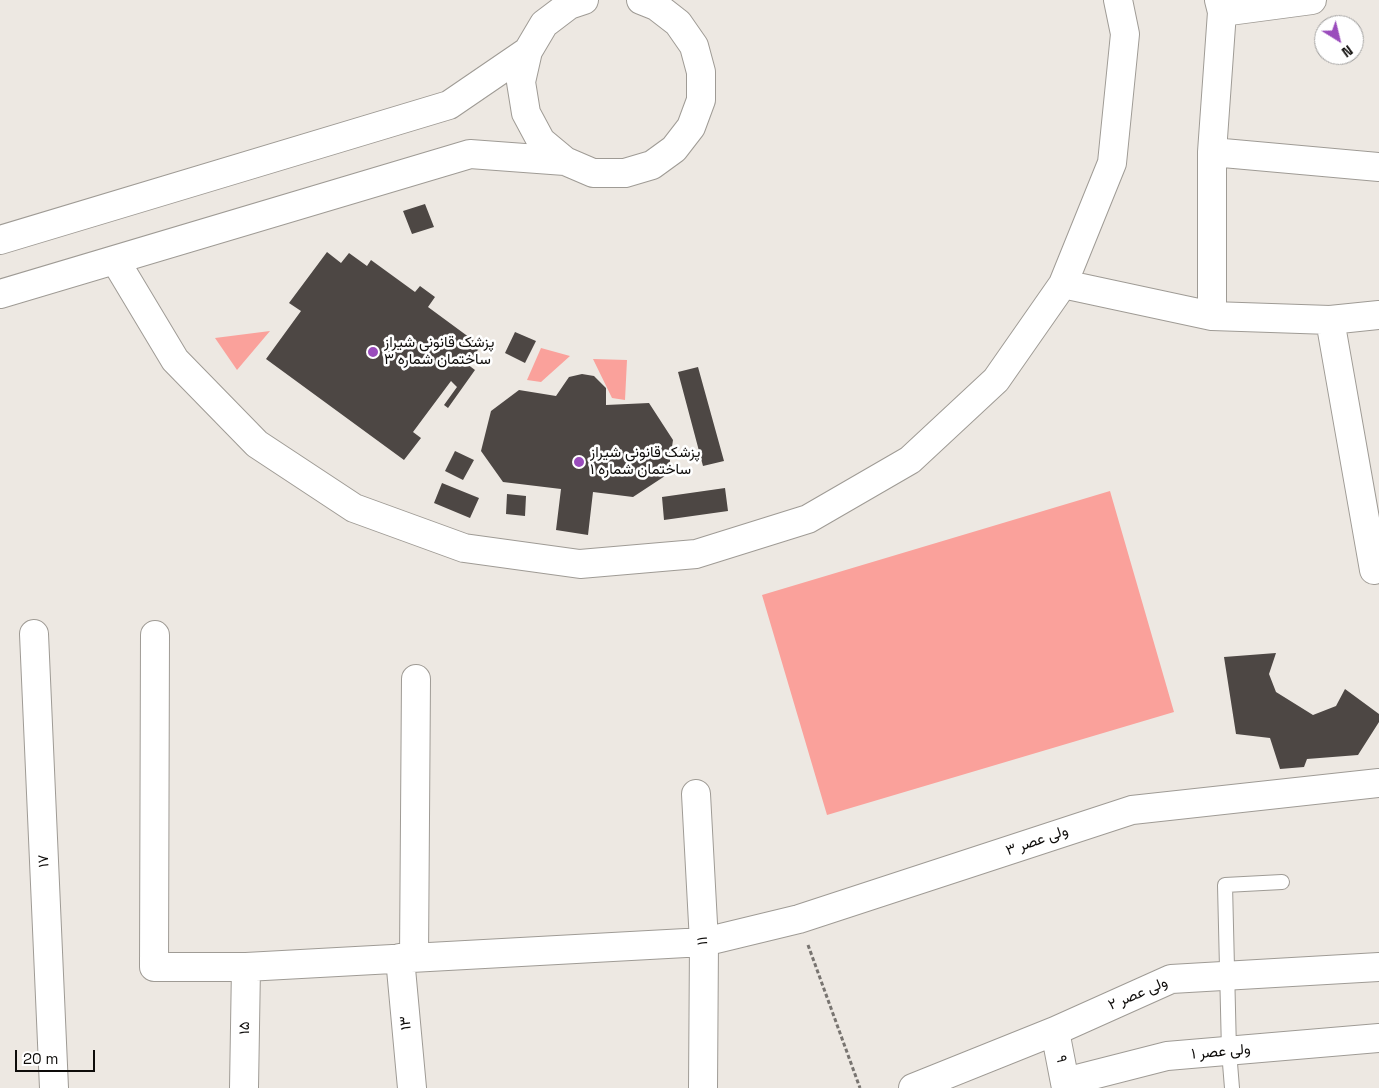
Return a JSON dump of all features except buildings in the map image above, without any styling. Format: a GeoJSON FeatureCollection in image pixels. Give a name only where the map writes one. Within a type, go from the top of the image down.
{"type":"FeatureCollection","features":[{"type":"Feature","properties":{"kind":"street"},"geometry":{"type":"LineString","coordinates":[[584,0],[569,5],[544,24],[528,51],[521,82],[526,113],[541,140],[565,161],[593,173],[625,173],[652,165],[674,149],[692,127],[701,100],[701,72],[694,46],[678,23],[656,6],[641,0]]}},
{"type":"Feature","properties":{"kind":"street"},"geometry":{"type":"LineString","coordinates":[[115,260],[175,360],[257,444],[354,508],[464,548],[580,564],[696,554],[808,519],[910,460],[996,380],[1063,284],[1112,163],[1125,34],[1118,0]]}},
{"type":"Feature","properties":{"kind":"street"},"geometry":{"type":"LineString","coordinates":[[1212,316],[1212,152],[1221,6],[1312,0]]}},
{"type":"Feature","properties":{"kind":"street"},"geometry":{"type":"LineString","coordinates":[[0,240],[449,105],[528,51]]}},
{"type":"Feature","properties":{"kind":"street"},"geometry":{"type":"LineString","coordinates":[[1212,152],[1379,167]]}},
{"type":"Feature","properties":{"kind":"street"},"geometry":{"type":"LineString","coordinates":[[0,294],[470,154],[565,161]]}},
{"type":"Feature","properties":{"kind":"street"},"geometry":{"type":"LineString","coordinates":[[1063,284],[1212,316],[1330,320],[1379,315]]}},
{"type":"Feature","properties":{"kind":"street"},"geometry":{"type":"LineString","coordinates":[[1330,320],[1374,570]]}},
{"type":"Feature","properties":{"kind":"street","name":"۱۷"},"geometry":{"type":"LineString","coordinates":[[34,634],[54,1088]]}},
{"type":"Feature","properties":{"kind":"street","name":"ولی عصر ۳"},"geometry":{"type":"LineString","coordinates":[[155,635],[154,967],[246,968],[407,957],[704,942],[799,920],[1132,810],[1379,783]]}},
{"type":"Feature","properties":{"kind":"street","name":"۱۳"},"geometry":{"type":"LineString","coordinates":[[412,1088],[407,957],[416,679]]}},
{"type":"Feature","properties":{"kind":"street","name":"۱۱"},"geometry":{"type":"LineString","coordinates":[[696,794],[704,942],[703,1088]]}},
{"type":"Feature","properties":{"kind":"street","name":"ولی عصر ۲"},"geometry":{"type":"LineString","coordinates":[[913,1088],[1055,1031],[1171,979],[1379,967]]}},
{"type":"Feature","properties":{"kind":"street","name":"۱۵"},"geometry":{"type":"LineString","coordinates":[[244,1088],[246,968]]}},
{"type":"Feature","properties":{"kind":"street","name":"۹"},"geometry":{"type":"LineString","coordinates":[[1055,1031],[1066,1085]]}},
{"type":"Feature","properties":{"kind":"street","name":"ولی عصر ۱"},"geometry":{"type":"LineString","coordinates":[[1066,1085],[1167,1056],[1379,1038]]}},
{"type":"Feature","properties":{"kind":"lane"},"geometry":{"type":"LineString","coordinates":[[1232,1088],[1229,1051],[1225,885],[1282,882]]}},
{"type":"Feature","properties":{"kind":"path"},"geometry":{"type":"LineString","coordinates":[[799,920],[860,1088]]}},
{"type":"Feature","properties":{"kind":"shaded area"},"geometry":{"type":"Polygon","coordinates":[[[270,331],[237,370],[215,338],[270,331]]]}},
{"type":"Feature","properties":{"kind":"shaded area"},"geometry":{"type":"Polygon","coordinates":[[[541,348],[570,356],[541,382],[527,380],[541,348]]]}},
{"type":"Feature","properties":{"kind":"shaded area"},"geometry":{"type":"Polygon","coordinates":[[[593,359],[627,360],[625,400],[612,398],[593,359]]]}},
{"type":"Feature","properties":{"kind":"shaded area"},"geometry":{"type":"Polygon","coordinates":[[[1110,491],[1174,712],[827,815],[762,595],[1110,491]]]}},
{"type":"Feature","properties":{"kind":"place","name":"پزشک قانونی شیراز ساختمان شماره ٣"},"geometry":{"type":"Point","coordinates":[373,352]}},
{"type":"Feature","properties":{"kind":"place","name":"پزشک قانونی شیراز ساختمان شماره ۱"},"geometry":{"type":"Point","coordinates":[579,462]}}]}
